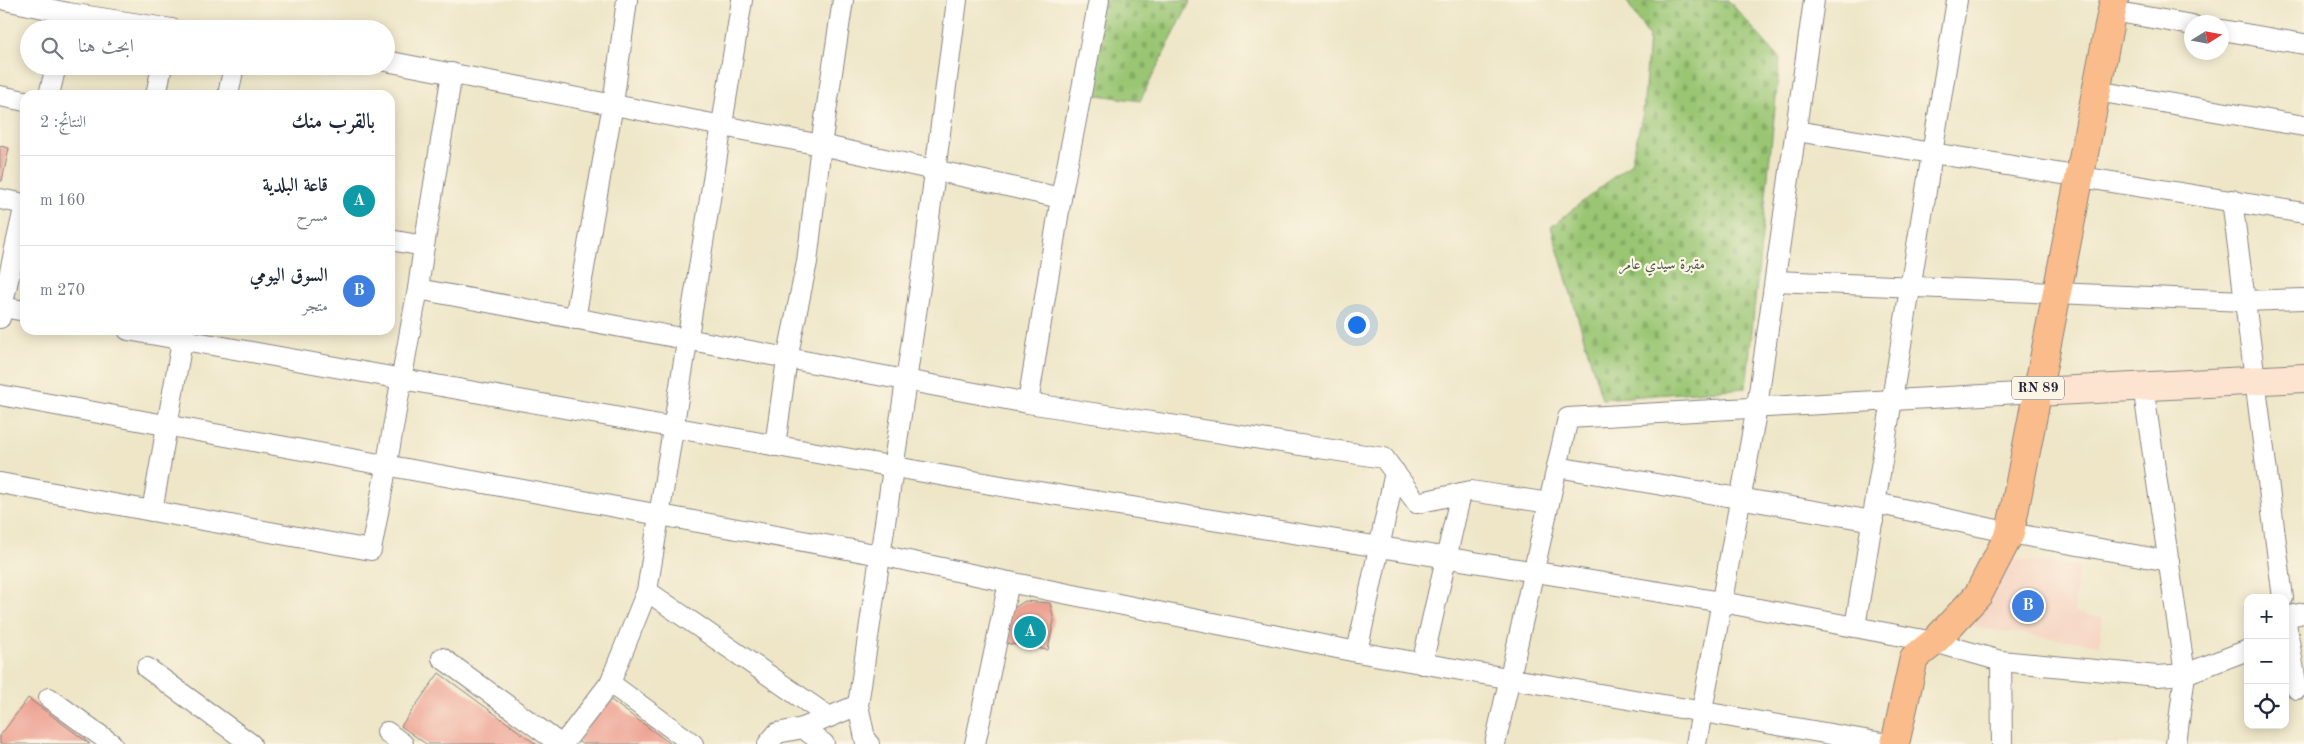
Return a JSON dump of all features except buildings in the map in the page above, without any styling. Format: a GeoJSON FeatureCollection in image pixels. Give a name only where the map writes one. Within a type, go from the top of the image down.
{"type":"FeatureCollection","features":[{"type":"Feature","properties":{"kind":"main road","name":"RN 89"},"geometry":{"type":"LineString","coordinates":[[1895,744],[1914,658],[1934,642],[1978,596],[2010,533],[2113,6]]}},
{"type":"Feature","properties":{"kind":"main road"},"geometry":{"type":"LineString","coordinates":[[2037,392],[2304,378]]}},
{"type":"Feature","properties":{"kind":"street"},"geometry":{"type":"LineString","coordinates":[[5,0],[67,14],[108,20]]}},
{"type":"Feature","properties":{"kind":"street"},"geometry":{"type":"LineString","coordinates":[[575,319],[613,104],[627,0]]}},
{"type":"Feature","properties":{"kind":"street"},"geometry":{"type":"LineString","coordinates":[[442,658],[562,744],[610,683],[647,592],[742,0]]}},
{"type":"Feature","properties":{"kind":"street"},"geometry":{"type":"LineString","coordinates":[[775,446],[787,359],[807,262],[842,0]]}},
{"type":"Feature","properties":{"kind":"street"},"geometry":{"type":"LineString","coordinates":[[869,744],[866,743],[858,705],[906,381],[957,0]]}},
{"type":"Feature","properties":{"kind":"street"},"geometry":{"type":"LineString","coordinates":[[1028,403],[1061,198],[1099,0]]}},
{"type":"Feature","properties":{"kind":"street"},"geometry":{"type":"LineString","coordinates":[[1696,744],[1757,408],[1814,0]]}},
{"type":"Feature","properties":{"kind":"street"},"geometry":{"type":"LineString","coordinates":[[1855,627],[1893,400],[1930,152],[1957,0]]}},
{"type":"Feature","properties":{"kind":"street"},"geometry":{"type":"LineString","coordinates":[[2113,6],[2184,23]]}},
{"type":"Feature","properties":{"kind":"street"},"geometry":{"type":"LineString","coordinates":[[2229,31],[2304,44]]}},
{"type":"Feature","properties":{"kind":"street"},"geometry":{"type":"LineString","coordinates":[[395,62],[452,72],[821,146],[1061,198]]}},
{"type":"Feature","properties":{"kind":"street"},"geometry":{"type":"LineString","coordinates":[[0,483],[371,550],[388,466],[400,379],[418,289],[452,72]]}},
{"type":"Feature","properties":{"kind":"street"},"geometry":{"type":"LineString","coordinates":[[50,90],[54,75]]}},
{"type":"Feature","properties":{"kind":"street"},"geometry":{"type":"LineString","coordinates":[[157,90],[160,75]]}},
{"type":"Feature","properties":{"kind":"street"},"geometry":{"type":"LineString","coordinates":[[229,90],[232,75]]}},
{"type":"Feature","properties":{"kind":"street"},"geometry":{"type":"LineString","coordinates":[[2096,91],[2304,126]]}},
{"type":"Feature","properties":{"kind":"street"},"geometry":{"type":"LineString","coordinates":[[0,96],[20,100]]}},
{"type":"Feature","properties":{"kind":"street"},"geometry":{"type":"LineString","coordinates":[[1796,131],[2080,175],[2304,213]]}},
{"type":"Feature","properties":{"kind":"street"},"geometry":{"type":"LineString","coordinates":[[0,199],[20,203]]}},
{"type":"Feature","properties":{"kind":"street"},"geometry":{"type":"LineString","coordinates":[[2232,200],[2253,381],[2282,594]]}},
{"type":"Feature","properties":{"kind":"street"},"geometry":{"type":"LineString","coordinates":[[20,226],[2,305],[20,310]]}},
{"type":"Feature","properties":{"kind":"street"},"geometry":{"type":"LineString","coordinates":[[395,241],[424,246]]}},
{"type":"Feature","properties":{"kind":"street"},"geometry":{"type":"LineString","coordinates":[[1775,281],[2244,301],[2304,299]]}},
{"type":"Feature","properties":{"kind":"street"},"geometry":{"type":"LineString","coordinates":[[418,289],[1028,403],[1384,458],[1417,503],[1471,490],[1549,503]]}},
{"type":"Feature","properties":{"kind":"street"},"geometry":{"type":"LineString","coordinates":[[152,511],[183,335],[400,379],[893,467],[1722,602],[1934,642],[2001,661],[2157,676],[2185,674],[2244,652]]}},
{"type":"Feature","properties":{"kind":"street"},"geometry":{"type":"LineString","coordinates":[[2143,386],[2185,674],[2176,744]]}},
{"type":"Feature","properties":{"kind":"street"},"geometry":{"type":"LineString","coordinates":[[1495,744],[1568,418],[2037,392]]}},
{"type":"Feature","properties":{"kind":"street"},"geometry":{"type":"LineString","coordinates":[[0,395],[880,555],[1357,652],[1888,744]]}},
{"type":"Feature","properties":{"kind":"street"},"geometry":{"type":"LineString","coordinates":[[1557,467],[1741,499],[1874,512],[2010,533],[2169,561]]}},
{"type":"Feature","properties":{"kind":"street"},"geometry":{"type":"LineString","coordinates":[[1357,652],[1394,472]]}},
{"type":"Feature","properties":{"kind":"street"},"geometry":{"type":"LineString","coordinates":[[1422,664],[1460,493]]}},
{"type":"Feature","properties":{"kind":"street"},"geometry":{"type":"LineString","coordinates":[[975,744],[1010,582]]}},
{"type":"Feature","properties":{"kind":"street"},"geometry":{"type":"LineString","coordinates":[[647,592],[829,717]]}},
{"type":"Feature","properties":{"kind":"street"},"geometry":{"type":"LineString","coordinates":[[2289,624],[2304,613]]}},
{"type":"Feature","properties":{"kind":"street"},"geometry":{"type":"LineString","coordinates":[[2288,639],[2297,689]]}},
{"type":"Feature","properties":{"kind":"street"},"geometry":{"type":"LineString","coordinates":[[2001,661],[2002,744]]}},
{"type":"Feature","properties":{"kind":"street"},"geometry":{"type":"LineString","coordinates":[[146,668],[251,744]]}},
{"type":"Feature","properties":{"kind":"street"},"geometry":{"type":"LineString","coordinates":[[610,683],[693,744]]}},
{"type":"Feature","properties":{"kind":"street"},"geometry":{"type":"LineString","coordinates":[[49,698],[112,744]]}},
{"type":"Feature","properties":{"kind":"street"},"geometry":{"type":"LineString","coordinates":[[768,744],[777,733],[803,728],[858,705]]}},
{"type":"Feature","properties":{"kind":"street"},"geometry":{"type":"LineString","coordinates":[[803,728],[824,744]]}},
{"type":"Feature","properties":{"kind":"street"},"geometry":{"type":"LineString","coordinates":[[387,732],[403,744]]}},
{"type":"Feature","properties":{"kind":"shaded area"},"geometry":{"type":"Polygon","coordinates":[[[2012,559],[2079,566],[2074,612],[2101,618],[2100,645],[1965,626],[1987,600],[2012,559]]]}},
{"type":"Feature","properties":{"kind":"green space"},"geometry":{"type":"Polygon","coordinates":[[[1101,0],[1191,0],[1140,101],[1084,93],[1101,0]]]}},
{"type":"Feature","properties":{"kind":"green space","name":"مقبرة سيدي عامر"},"geometry":{"type":"Polygon","coordinates":[[[1626,0],[1728,0],[1780,59],[1746,388],[1602,399],[1551,227],[1631,163],[1643,113],[1649,37],[1626,0]]]}},
{"type":"Feature","properties":{"kind":"place","name":"السوق اليومي"},"geometry":{"type":"Point","coordinates":[2028,606]}},
{"type":"Feature","properties":{"kind":"place","name":"قاعة البلدية"},"geometry":{"type":"Point","coordinates":[1030,632]}}]}
